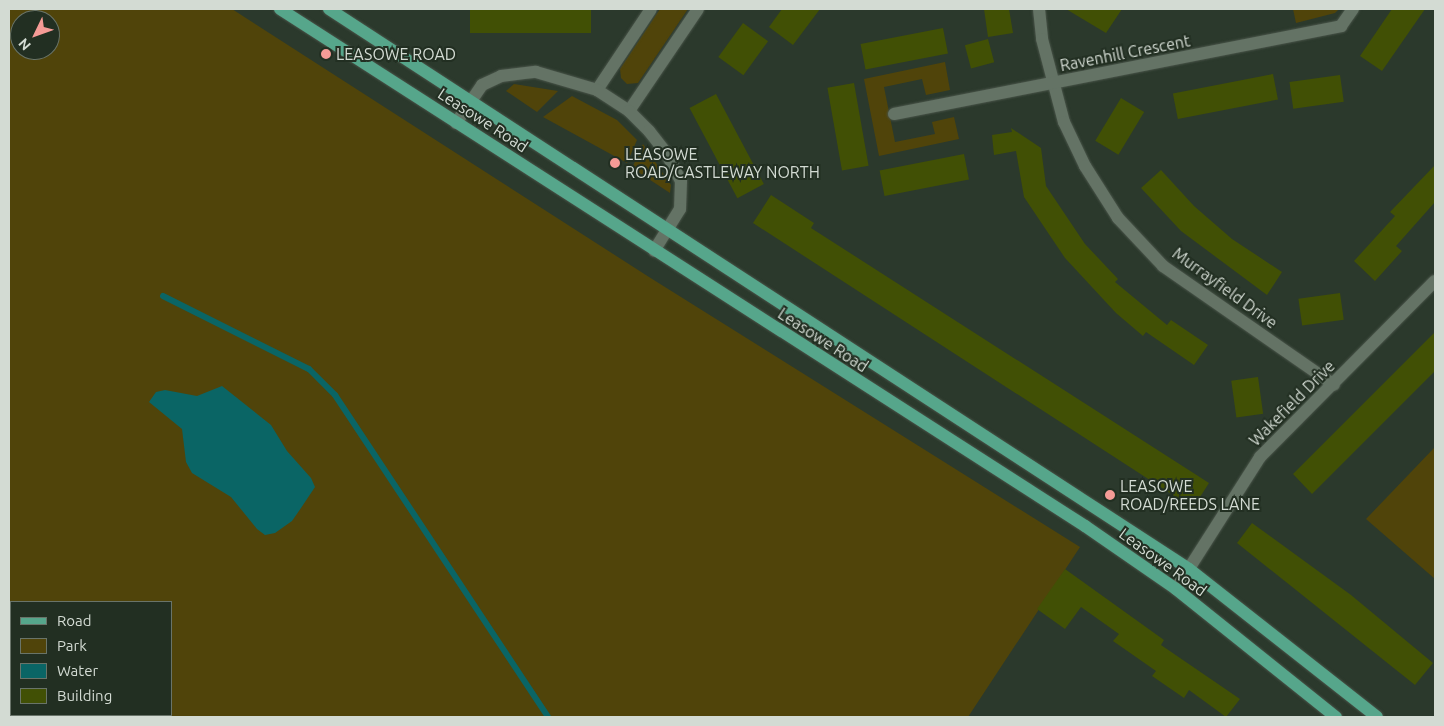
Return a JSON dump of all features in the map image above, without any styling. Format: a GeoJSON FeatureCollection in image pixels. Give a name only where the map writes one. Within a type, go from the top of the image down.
{"type":"FeatureCollection","features":[{"type":"Feature","properties":{"kind":"main road","name":"Leasowe Road"},"geometry":{"type":"LineString","coordinates":[[280,9],[654,251],[1085,526],[1176,589],[1336,717]]}},
{"type":"Feature","properties":{"kind":"main road","name":"Leasowe Road"},"geometry":{"type":"LineString","coordinates":[[329,9],[670,228],[1190,569],[1377,717]]}},
{"type":"Feature","properties":{"kind":"street"},"geometry":{"type":"LineString","coordinates":[[597,90],[651,9]]}},
{"type":"Feature","properties":{"kind":"street"},"geometry":{"type":"LineString","coordinates":[[629,111],[698,9]]}},
{"type":"Feature","properties":{"kind":"street","name":"Murrayfield Drive"},"geometry":{"type":"LineString","coordinates":[[1039,9],[1052,84],[1064,122],[1085,166],[1118,218],[1163,266],[1334,385]]}},
{"type":"Feature","properties":{"kind":"street","name":"Ravenhill Crescent"},"geometry":{"type":"LineString","coordinates":[[894,114],[1341,26],[1353,9]]}},
{"type":"Feature","properties":{"kind":"street","name":"Leasowe Road"},"geometry":{"type":"LineString","coordinates":[[471,100],[482,85],[501,76],[536,72],[597,90],[629,111],[666,153],[681,181],[680,209],[670,228]]}},
{"type":"Feature","properties":{"kind":"street"},"geometry":{"type":"LineString","coordinates":[[456,123],[471,100]]}},
{"type":"Feature","properties":{"kind":"street"},"geometry":{"type":"LineString","coordinates":[[654,251],[670,228]]}},
{"type":"Feature","properties":{"kind":"street","name":"Wakefield Drive"},"geometry":{"type":"LineString","coordinates":[[1176,589],[1260,457],[1334,385],[1435,281]]}},
{"type":"Feature","properties":{"kind":"green space"},"geometry":{"type":"Polygon","coordinates":[[[9,9],[232,9],[649,277],[1080,547],[968,717],[9,717],[9,9]]]}},
{"type":"Feature","properties":{"kind":"green space"},"geometry":{"type":"Polygon","coordinates":[[[660,9],[688,9],[638,83],[627,84],[621,78],[620,69],[660,9]]]}},
{"type":"Feature","properties":{"kind":"green space"},"geometry":{"type":"Polygon","coordinates":[[[1293,9],[1339,9],[1335,13],[1296,23],[1293,9]]]}},
{"type":"Feature","properties":{"kind":"green space"},"geometry":{"type":"Polygon","coordinates":[[[945,62],[950,90],[926,95],[922,79],[884,87],[895,142],[935,134],[932,122],[954,117],[959,139],[879,156],[864,79],[945,62]]]}},
{"type":"Feature","properties":{"kind":"green space"},"geometry":{"type":"Polygon","coordinates":[[[514,84],[558,91],[537,112],[506,91],[514,84]]]}},
{"type":"Feature","properties":{"kind":"green space"},"geometry":{"type":"Polygon","coordinates":[[[572,96],[617,120],[637,140],[627,163],[543,117],[572,96]]]}},
{"type":"Feature","properties":{"kind":"green space"},"geometry":{"type":"Polygon","coordinates":[[[643,144],[671,185],[670,193],[632,168],[643,144]]]}},
{"type":"Feature","properties":{"kind":"green space"},"geometry":{"type":"Polygon","coordinates":[[[1435,447],[1435,579],[1366,519],[1435,447]]]}},
{"type":"Feature","properties":{"kind":"water"},"geometry":{"type":"Polygon","coordinates":[[[222,386],[271,425],[287,451],[311,478],[315,487],[292,521],[275,533],[265,535],[257,529],[231,497],[192,473],[186,462],[182,429],[149,402],[156,392],[165,390],[197,396],[222,386]]]}},
{"type":"Feature","properties":{"kind":"building"},"geometry":{"type":"Polygon","coordinates":[[[470,9],[591,9],[591,33],[470,33],[470,9]]]}},
{"type":"Feature","properties":{"kind":"building"},"geometry":{"type":"Polygon","coordinates":[[[782,9],[820,9],[793,45],[769,27],[782,9]]]}},
{"type":"Feature","properties":{"kind":"building"},"geometry":{"type":"Polygon","coordinates":[[[984,9],[1009,9],[1013,33],[988,37],[984,9]]]}},
{"type":"Feature","properties":{"kind":"building"},"geometry":{"type":"Polygon","coordinates":[[[1066,9],[1122,9],[1106,33],[1066,9]]]}},
{"type":"Feature","properties":{"kind":"building"},"geometry":{"type":"Polygon","coordinates":[[[1392,9],[1425,9],[1382,71],[1360,56],[1392,9]]]}},
{"type":"Feature","properties":{"kind":"building"},"geometry":{"type":"Polygon","coordinates":[[[743,23],[768,41],[743,75],[718,57],[743,23]]]}},
{"type":"Feature","properties":{"kind":"building"},"geometry":{"type":"Polygon","coordinates":[[[943,28],[948,54],[866,70],[861,44],[943,28]]]}},
{"type":"Feature","properties":{"kind":"building"},"geometry":{"type":"Polygon","coordinates":[[[988,39],[994,62],[971,68],[965,45],[988,39]]]}},
{"type":"Feature","properties":{"kind":"building"},"geometry":{"type":"Polygon","coordinates":[[[1273,74],[1278,100],[1178,119],[1173,93],[1273,74]]]}},
{"type":"Feature","properties":{"kind":"building"},"geometry":{"type":"Polygon","coordinates":[[[1340,75],[1344,102],[1293,109],[1289,82],[1340,75]]]}},
{"type":"Feature","properties":{"kind":"building"},"geometry":{"type":"Polygon","coordinates":[[[854,83],[869,166],[842,170],[827,88],[854,83]]]}},
{"type":"Feature","properties":{"kind":"building"},"geometry":{"type":"Polygon","coordinates":[[[716,94],[764,184],[737,198],[690,108],[716,94]]]}},
{"type":"Feature","properties":{"kind":"building"},"geometry":{"type":"Polygon","coordinates":[[[1121,98],[1144,112],[1118,155],[1095,141],[1121,98]]]}},
{"type":"Feature","properties":{"kind":"building"},"geometry":{"type":"Polygon","coordinates":[[[1011,128],[1041,148],[1046,186],[1085,244],[1118,279],[1115,282],[1167,325],[1171,320],[1208,345],[1194,365],[1146,332],[1143,336],[1116,313],[1065,258],[1024,197],[1016,151],[994,155],[992,135],[1012,132],[1011,128]]]}},
{"type":"Feature","properties":{"kind":"building"},"geometry":{"type":"Polygon","coordinates":[[[964,154],[969,180],[885,196],[880,170],[964,154]]]}},
{"type":"Feature","properties":{"kind":"building"},"geometry":{"type":"Polygon","coordinates":[[[1435,165],[1435,202],[1396,246],[1402,251],[1375,281],[1354,261],[1395,216],[1390,212],[1435,165]]]}},
{"type":"Feature","properties":{"kind":"building"},"geometry":{"type":"Polygon","coordinates":[[[1161,170],[1194,206],[1232,239],[1282,272],[1267,295],[1181,231],[1141,188],[1161,170]]]}},
{"type":"Feature","properties":{"kind":"building"},"geometry":{"type":"Polygon","coordinates":[[[771,195],[814,223],[811,228],[1209,483],[1193,508],[753,223],[771,195]]]}},
{"type":"Feature","properties":{"kind":"building"},"geometry":{"type":"Polygon","coordinates":[[[1340,293],[1344,320],[1302,326],[1298,299],[1340,293]]]}},
{"type":"Feature","properties":{"kind":"building"},"geometry":{"type":"Polygon","coordinates":[[[1435,332],[1435,371],[1312,494],[1293,474],[1435,332]]]}},
{"type":"Feature","properties":{"kind":"building"},"geometry":{"type":"Polygon","coordinates":[[[1258,377],[1263,414],[1236,417],[1231,381],[1258,377]]]}},
{"type":"Feature","properties":{"kind":"building"},"geometry":{"type":"Polygon","coordinates":[[[1252,523],[1351,595],[1433,663],[1415,685],[1237,543],[1252,523]]]}},
{"type":"Feature","properties":{"kind":"building"},"geometry":{"type":"Polygon","coordinates":[[[1065,569],[1164,640],[1161,645],[1240,699],[1226,717],[1189,690],[1184,698],[1152,676],[1156,671],[1113,641],[1119,634],[1081,607],[1065,629],[1037,609],[1065,569]]]}},
{"type":"Feature","properties":{"kind":"waterway"},"geometry":{"type":"LineString","coordinates":[[163,296],[309,369],[335,395],[548,717]]}},
{"type":"Feature","properties":{"kind":"place","name":"LEASOWE ROAD"},"geometry":{"type":"Point","coordinates":[326,54]}},
{"type":"Feature","properties":{"kind":"place","name":"LEASOWE ROAD/CASTLEWAY NORTH"},"geometry":{"type":"Point","coordinates":[615,163]}},
{"type":"Feature","properties":{"kind":"place","name":"LEASOWE ROAD/REEDS LANE"},"geometry":{"type":"Point","coordinates":[1110,495]}}]}
